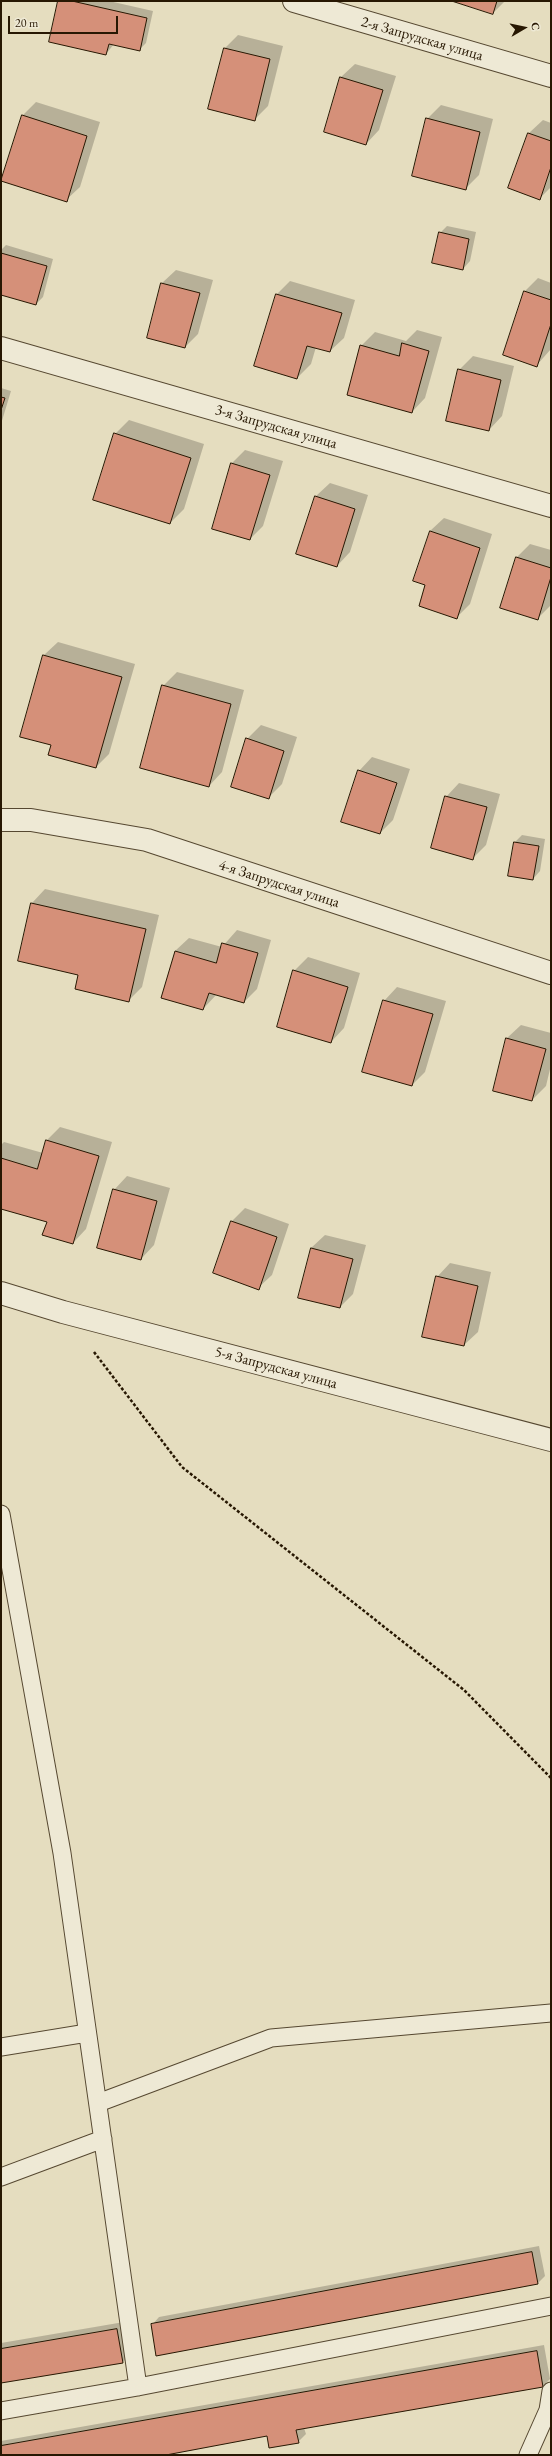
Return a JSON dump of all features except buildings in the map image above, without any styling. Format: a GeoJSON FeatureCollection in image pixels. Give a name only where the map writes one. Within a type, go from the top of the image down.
{"type":"FeatureCollection","features":[{"type":"Feature","properties":{"kind":"street","name":"2-я Запрудская улица"},"geometry":{"type":"LineString","coordinates":[[294,1],[551,76]]}},
{"type":"Feature","properties":{"kind":"street","name":"3-я Запрудская улица"},"geometry":{"type":"LineString","coordinates":[[1,348],[551,506]]}},
{"type":"Feature","properties":{"kind":"street","name":"4-я Запрудская улица"},"geometry":{"type":"LineString","coordinates":[[1,820],[31,820],[147,840],[551,973]]}},
{"type":"Feature","properties":{"kind":"street","name":"5-я Запрудская улица"},"geometry":{"type":"LineString","coordinates":[[1,1293],[63,1312],[551,1440]]}},
{"type":"Feature","properties":{"kind":"lane"},"geometry":{"type":"LineString","coordinates":[[1,1514],[62,1853],[138,2387]]}},
{"type":"Feature","properties":{"kind":"lane"},"geometry":{"type":"LineString","coordinates":[[98,2103],[271,2038],[551,2013]]}},
{"type":"Feature","properties":{"kind":"lane"},"geometry":{"type":"LineString","coordinates":[[1,2047],[87,2033]]}},
{"type":"Feature","properties":{"kind":"lane"},"geometry":{"type":"LineString","coordinates":[[1,2177],[103,2139]]}},
{"type":"Feature","properties":{"kind":"lane"},"geometry":{"type":"LineString","coordinates":[[1,2411],[138,2387],[551,2306]]}},
{"type":"Feature","properties":{"kind":"lane"},"geometry":{"type":"LineString","coordinates":[[528,2455],[548,2410],[551,2391]]}},
{"type":"Feature","properties":{"kind":"path"},"geometry":{"type":"LineString","coordinates":[[92,1349],[182,1467],[464,1690],[551,1778]]}}]}
